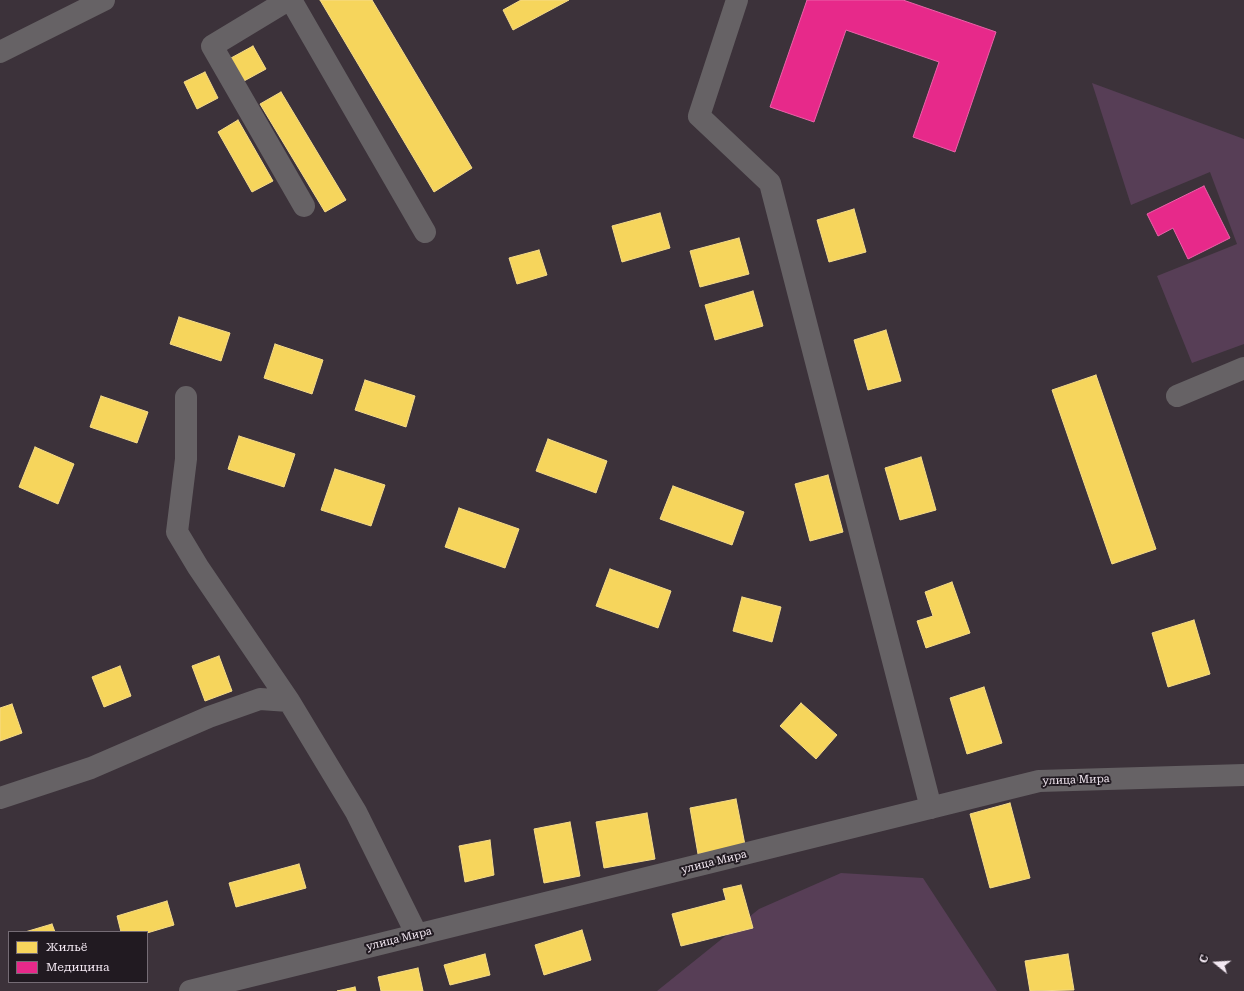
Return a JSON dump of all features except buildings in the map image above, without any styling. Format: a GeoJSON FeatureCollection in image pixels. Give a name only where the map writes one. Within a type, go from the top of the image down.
{"type":"FeatureCollection","features":[{"type":"Feature","properties":{"kind":"street"},"geometry":{"type":"LineString","coordinates":[[0,52],[104,0]]}},
{"type":"Feature","properties":{"kind":"street"},"geometry":{"type":"LineString","coordinates":[[304,206],[212,46],[289,0],[425,232]]}},
{"type":"Feature","properties":{"kind":"street"},"geometry":{"type":"LineString","coordinates":[[737,0],[699,116],[770,183],[930,808]]}},
{"type":"Feature","properties":{"kind":"street"},"geometry":{"type":"LineString","coordinates":[[1177,396],[1244,368]]}},
{"type":"Feature","properties":{"kind":"street"},"geometry":{"type":"LineString","coordinates":[[186,397],[186,459],[177,532],[198,567],[289,701],[356,812],[417,935]]}},
{"type":"Feature","properties":{"kind":"street"},"geometry":{"type":"LineString","coordinates":[[0,798],[91,768],[209,716],[260,699],[289,701]]}},
{"type":"Feature","properties":{"kind":"street","name":"улица Мира"},"geometry":{"type":"LineString","coordinates":[[190,991],[1039,781],[1244,775]]}},
{"type":"Feature","properties":{"kind":"shaded area"},"geometry":{"type":"Polygon","coordinates":[[[1092,83],[1244,139],[1244,344],[1192,363],[1157,276],[1237,244],[1210,172],[1131,205],[1092,83]]]}},
{"type":"Feature","properties":{"kind":"shaded area"},"geometry":{"type":"Polygon","coordinates":[[[841,873],[923,878],[997,991],[657,991],[759,909],[841,873]]]}}]}
